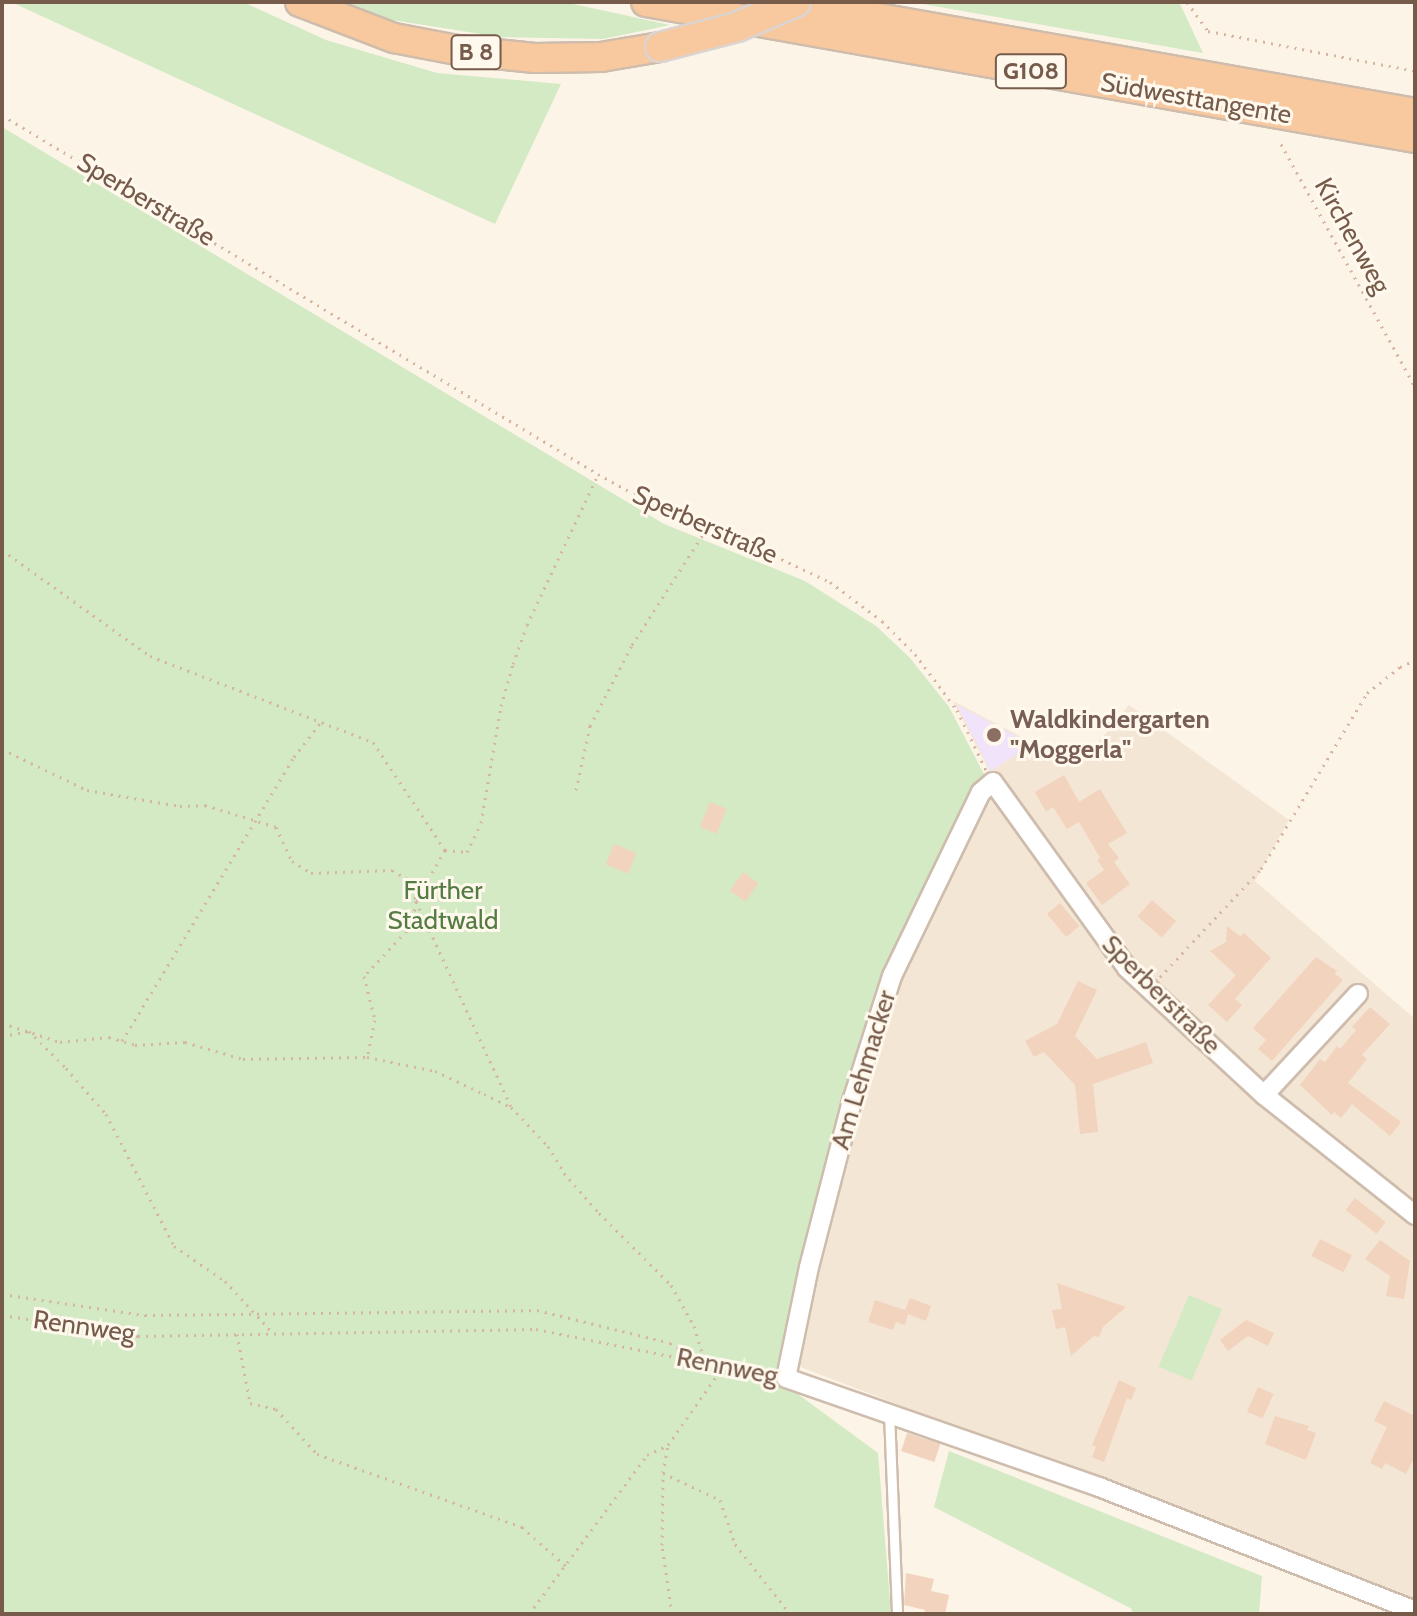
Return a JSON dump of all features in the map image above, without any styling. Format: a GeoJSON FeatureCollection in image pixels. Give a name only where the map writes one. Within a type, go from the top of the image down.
{"type":"FeatureCollection","features":[{"type":"Feature","properties":{"kind":"highway","name":"B 8"},"geometry":{"type":"LineString","coordinates":[[300,2],[394,38],[457,50],[535,58],[601,57],[660,47],[737,27],[796,2]]}},
{"type":"Feature","properties":{"kind":"highway","name":"Südwesttangente"},"geometry":{"type":"LineString","coordinates":[[646,2],[1415,138]]}},
{"type":"Feature","properties":{"kind":"highway","name":"Südwesttangente"},"geometry":{"type":"LineString","coordinates":[[788,2],[1415,113]]}},
{"type":"Feature","properties":{"kind":"street","name":"Sperberstraße"},"geometry":{"type":"LineString","coordinates":[[993,782],[1127,968],[1264,1095],[1415,1215]]}},
{"type":"Feature","properties":{"kind":"street","name":"Am Lehmacker"},"geometry":{"type":"LineString","coordinates":[[786,1378],[809,1267],[852,1101],[892,976],[981,792],[993,782]]}},
{"type":"Feature","properties":{"kind":"street"},"geometry":{"type":"LineString","coordinates":[[1264,1095],[1358,994]]}},
{"type":"Feature","properties":{"kind":"street","name":"Rennweg"},"geometry":{"type":"LineString","coordinates":[[786,1378],[1099,1487],[1415,1611]]}},
{"type":"Feature","properties":{"kind":"lane"},"geometry":{"type":"LineString","coordinates":[[889,1413],[897,1612]]}},
{"type":"Feature","properties":{"kind":"path"},"geometry":{"type":"LineString","coordinates":[[1187,2],[1208,31],[1415,71]]}},
{"type":"Feature","properties":{"kind":"path","name":"Sperberstraße"},"geometry":{"type":"LineString","coordinates":[[2,115],[598,474],[652,504],[709,525],[830,582],[882,621],[915,654],[957,710],[993,782]]}},
{"type":"Feature","properties":{"kind":"path","name":"Kirchenweg"},"geometry":{"type":"LineString","coordinates":[[1281,144],[1415,387]]}},
{"type":"Feature","properties":{"kind":"path"},"geometry":{"type":"LineString","coordinates":[[445,850],[467,852],[481,823],[501,706],[513,664],[527,625],[577,526],[598,474]]}},
{"type":"Feature","properties":{"kind":"path"},"geometry":{"type":"LineString","coordinates":[[576,790],[590,726],[632,645],[709,525]]}},
{"type":"Feature","properties":{"kind":"path"},"geometry":{"type":"LineString","coordinates":[[2,550],[150,656],[373,742],[445,850]]}},
{"type":"Feature","properties":{"kind":"path"},"geometry":{"type":"LineString","coordinates":[[1148,989],[1261,869],[1367,693],[1400,667],[1415,660]]}},
{"type":"Feature","properties":{"kind":"path"},"geometry":{"type":"LineString","coordinates":[[122,1041],[294,757],[321,722]]}},
{"type":"Feature","properties":{"kind":"path"},"geometry":{"type":"LineString","coordinates":[[2,749],[87,790],[180,806],[205,805],[276,827],[292,861],[311,873],[392,870],[411,881],[416,901],[511,1107],[548,1146],[564,1173],[599,1213],[671,1285],[694,1326],[705,1363]]}},
{"type":"Feature","properties":{"kind":"path"},"geometry":{"type":"LineString","coordinates":[[367,1057],[375,1020],[364,976],[412,925],[416,901],[445,850]]}},
{"type":"Feature","properties":{"kind":"path"},"geometry":{"type":"LineString","coordinates":[[2,1023],[60,1042],[109,1037],[135,1045],[185,1042],[225,1057],[243,1059],[367,1057],[435,1071],[511,1107]]}},
{"type":"Feature","properties":{"kind":"path"},"geometry":{"type":"LineString","coordinates":[[2,1036],[29,1031]]}},
{"type":"Feature","properties":{"kind":"path"},"geometry":{"type":"LineString","coordinates":[[29,1031],[106,1114],[174,1246],[225,1281],[273,1333]]}},
{"type":"Feature","properties":{"kind":"path"},"geometry":{"type":"LineString","coordinates":[[2,1294],[145,1315],[537,1310],[670,1343],[705,1363]]}},
{"type":"Feature","properties":{"kind":"path","name":"Rennweg"},"geometry":{"type":"LineString","coordinates":[[2,1315],[138,1336],[536,1329],[705,1363],[720,1371],[786,1378]]}},
{"type":"Feature","properties":{"kind":"path"},"geometry":{"type":"LineString","coordinates":[[237,1334],[250,1403],[276,1409],[317,1454],[522,1527],[566,1566]]}},
{"type":"Feature","properties":{"kind":"path"},"geometry":{"type":"LineString","coordinates":[[672,1614],[662,1545],[663,1473],[668,1445],[720,1371]]}},
{"type":"Feature","properties":{"kind":"path"},"geometry":{"type":"LineString","coordinates":[[529,1614],[647,1455],[668,1445]]}},
{"type":"Feature","properties":{"kind":"path"},"geometry":{"type":"LineString","coordinates":[[663,1473],[720,1500],[735,1544],[790,1614]]}},
{"type":"Feature","properties":{"kind":"shaded area"},"geometry":{"type":"Polygon","coordinates":[[[953,701],[1078,767],[1129,705],[1289,820],[1255,881],[1415,1019],[1415,1604],[798,1366],[816,1268],[905,955],[992,776],[953,701]]]}},
{"type":"Feature","properties":{"kind":"shaded area","name":"Waldkindergarten \"Moggerla\""},"geometry":{"type":"Polygon","coordinates":[[[956,704],[1032,744],[991,771],[956,704]]]}},
{"type":"Feature","properties":{"kind":"green space"},"geometry":{"type":"Polygon","coordinates":[[[11,2],[243,2],[326,40],[437,73],[561,84],[495,224],[11,2]]]}},
{"type":"Feature","properties":{"kind":"green space"},"geometry":{"type":"Polygon","coordinates":[[[347,2],[564,2],[670,25],[603,39],[500,37],[386,19],[347,2]]]}},
{"type":"Feature","properties":{"kind":"green space"},"geometry":{"type":"Polygon","coordinates":[[[911,2],[1179,2],[1203,53],[911,2]]]}},
{"type":"Feature","properties":{"kind":"green space","name":"Fürther Stadtwald"},"geometry":{"type":"Polygon","coordinates":[[[2,127],[664,524],[805,581],[876,626],[910,658],[949,707],[985,776],[879,998],[844,1098],[799,1267],[799,1395],[878,1453],[891,1614],[2,1614],[2,127]]]}},
{"type":"Feature","properties":{"kind":"green space"},"geometry":{"type":"Polygon","coordinates":[[[1189,1295],[1222,1309],[1192,1381],[1159,1367],[1189,1295]]]}},
{"type":"Feature","properties":{"kind":"green space"},"geometry":{"type":"Polygon","coordinates":[[[949,1451],[1262,1576],[1259,1614],[1132,1614],[1132,1609],[934,1507],[949,1451]]]}},
{"type":"Feature","properties":{"kind":"building"},"geometry":{"type":"Polygon","coordinates":[[[1064,775],[1079,802],[1100,789],[1127,833],[1108,844],[1119,858],[1114,862],[1130,884],[1102,905],[1086,883],[1104,870],[1079,822],[1067,829],[1053,807],[1046,812],[1035,792],[1064,775]]]}},
{"type":"Feature","properties":{"kind":"building"},"geometry":{"type":"Polygon","coordinates":[[[710,802],[727,809],[717,834],[700,827],[710,802]]]}},
{"type":"Feature","properties":{"kind":"building"},"geometry":{"type":"Polygon","coordinates":[[[614,844],[636,853],[628,873],[606,864],[614,844]]]}},
{"type":"Feature","properties":{"kind":"building"},"geometry":{"type":"Polygon","coordinates":[[[743,872],[759,883],[745,902],[730,891],[743,872]]]}},
{"type":"Feature","properties":{"kind":"building"},"geometry":{"type":"Polygon","coordinates":[[[1152,900],[1176,921],[1162,938],[1138,917],[1152,900]]]}},
{"type":"Feature","properties":{"kind":"building"},"geometry":{"type":"Polygon","coordinates":[[[1060,903],[1079,926],[1066,937],[1047,914],[1060,903]]]}},
{"type":"Feature","properties":{"kind":"building"},"geometry":{"type":"Polygon","coordinates":[[[1227,926],[1240,936],[1244,933],[1271,958],[1235,999],[1242,1005],[1227,1022],[1208,1005],[1236,975],[1210,951],[1226,942],[1227,926]]]}},
{"type":"Feature","properties":{"kind":"building"},"geometry":{"type":"Polygon","coordinates":[[[1316,957],[1337,971],[1335,974],[1343,980],[1272,1061],[1258,1049],[1266,1040],[1253,1028],[1316,957]]]}},
{"type":"Feature","properties":{"kind":"building"},"geometry":{"type":"Polygon","coordinates":[[[1078,981],[1097,990],[1075,1036],[1097,1059],[1146,1042],[1153,1063],[1093,1084],[1098,1132],[1080,1134],[1075,1085],[1044,1052],[1034,1057],[1025,1041],[1057,1024],[1078,981]]]}},
{"type":"Feature","properties":{"kind":"building"},"geometry":{"type":"Polygon","coordinates":[[[1370,1007],[1390,1024],[1362,1055],[1367,1059],[1348,1083],[1401,1122],[1390,1136],[1352,1104],[1341,1118],[1334,1112],[1332,1115],[1300,1085],[1320,1059],[1325,1062],[1337,1046],[1340,1049],[1356,1030],[1352,1027],[1370,1007]]]}},
{"type":"Feature","properties":{"kind":"building"},"geometry":{"type":"Polygon","coordinates":[[[1355,1198],[1386,1222],[1376,1234],[1346,1210],[1355,1198]]]}},
{"type":"Feature","properties":{"kind":"building"},"geometry":{"type":"Polygon","coordinates":[[[1320,1239],[1352,1255],[1343,1272],[1311,1256],[1320,1239]]]}},
{"type":"Feature","properties":{"kind":"building"},"geometry":{"type":"Polygon","coordinates":[[[1380,1240],[1410,1261],[1404,1299],[1386,1296],[1390,1276],[1365,1259],[1380,1240]]]}},
{"type":"Feature","properties":{"kind":"building"},"geometry":{"type":"Polygon","coordinates":[[[1057,1283],[1126,1307],[1103,1327],[1099,1337],[1094,1336],[1071,1356],[1065,1327],[1056,1329],[1052,1310],[1062,1309],[1057,1283]]]}},
{"type":"Feature","properties":{"kind":"building"},"geometry":{"type":"Polygon","coordinates":[[[910,1298],[931,1306],[926,1321],[908,1314],[905,1325],[896,1322],[893,1330],[868,1322],[875,1300],[905,1310],[910,1298]]]}},
{"type":"Feature","properties":{"kind":"building"},"geometry":{"type":"Polygon","coordinates":[[[1246,1320],[1274,1333],[1268,1346],[1248,1336],[1228,1351],[1220,1340],[1246,1320]]]}},
{"type":"Feature","properties":{"kind":"building"},"geometry":{"type":"Polygon","coordinates":[[[1119,1380],[1136,1388],[1131,1400],[1127,1398],[1104,1462],[1092,1457],[1096,1447],[1092,1445],[1119,1380]]]}},
{"type":"Feature","properties":{"kind":"building"},"geometry":{"type":"Polygon","coordinates":[[[1258,1387],[1274,1394],[1263,1419],[1247,1412],[1258,1387]]]}},
{"type":"Feature","properties":{"kind":"building"},"geometry":{"type":"Polygon","coordinates":[[[1384,1401],[1415,1416],[1415,1456],[1406,1474],[1385,1463],[1382,1469],[1370,1463],[1387,1427],[1374,1421],[1384,1401]]]}},
{"type":"Feature","properties":{"kind":"building"},"geometry":{"type":"Polygon","coordinates":[[[1275,1416],[1309,1426],[1307,1430],[1316,1433],[1306,1460],[1265,1444],[1275,1416]]]}},
{"type":"Feature","properties":{"kind":"building"},"geometry":{"type":"Polygon","coordinates":[[[907,1433],[940,1444],[934,1462],[901,1451],[907,1433]]]}},
{"type":"Feature","properties":{"kind":"building"},"geometry":{"type":"Polygon","coordinates":[[[906,1573],[934,1579],[931,1591],[949,1595],[945,1614],[924,1614],[925,1610],[904,1605],[906,1573]]]}},
{"type":"Feature","properties":{"kind":"place","name":"Waldkindergarten \"Moggerla\""},"geometry":{"type":"Point","coordinates":[994,735]}}]}
